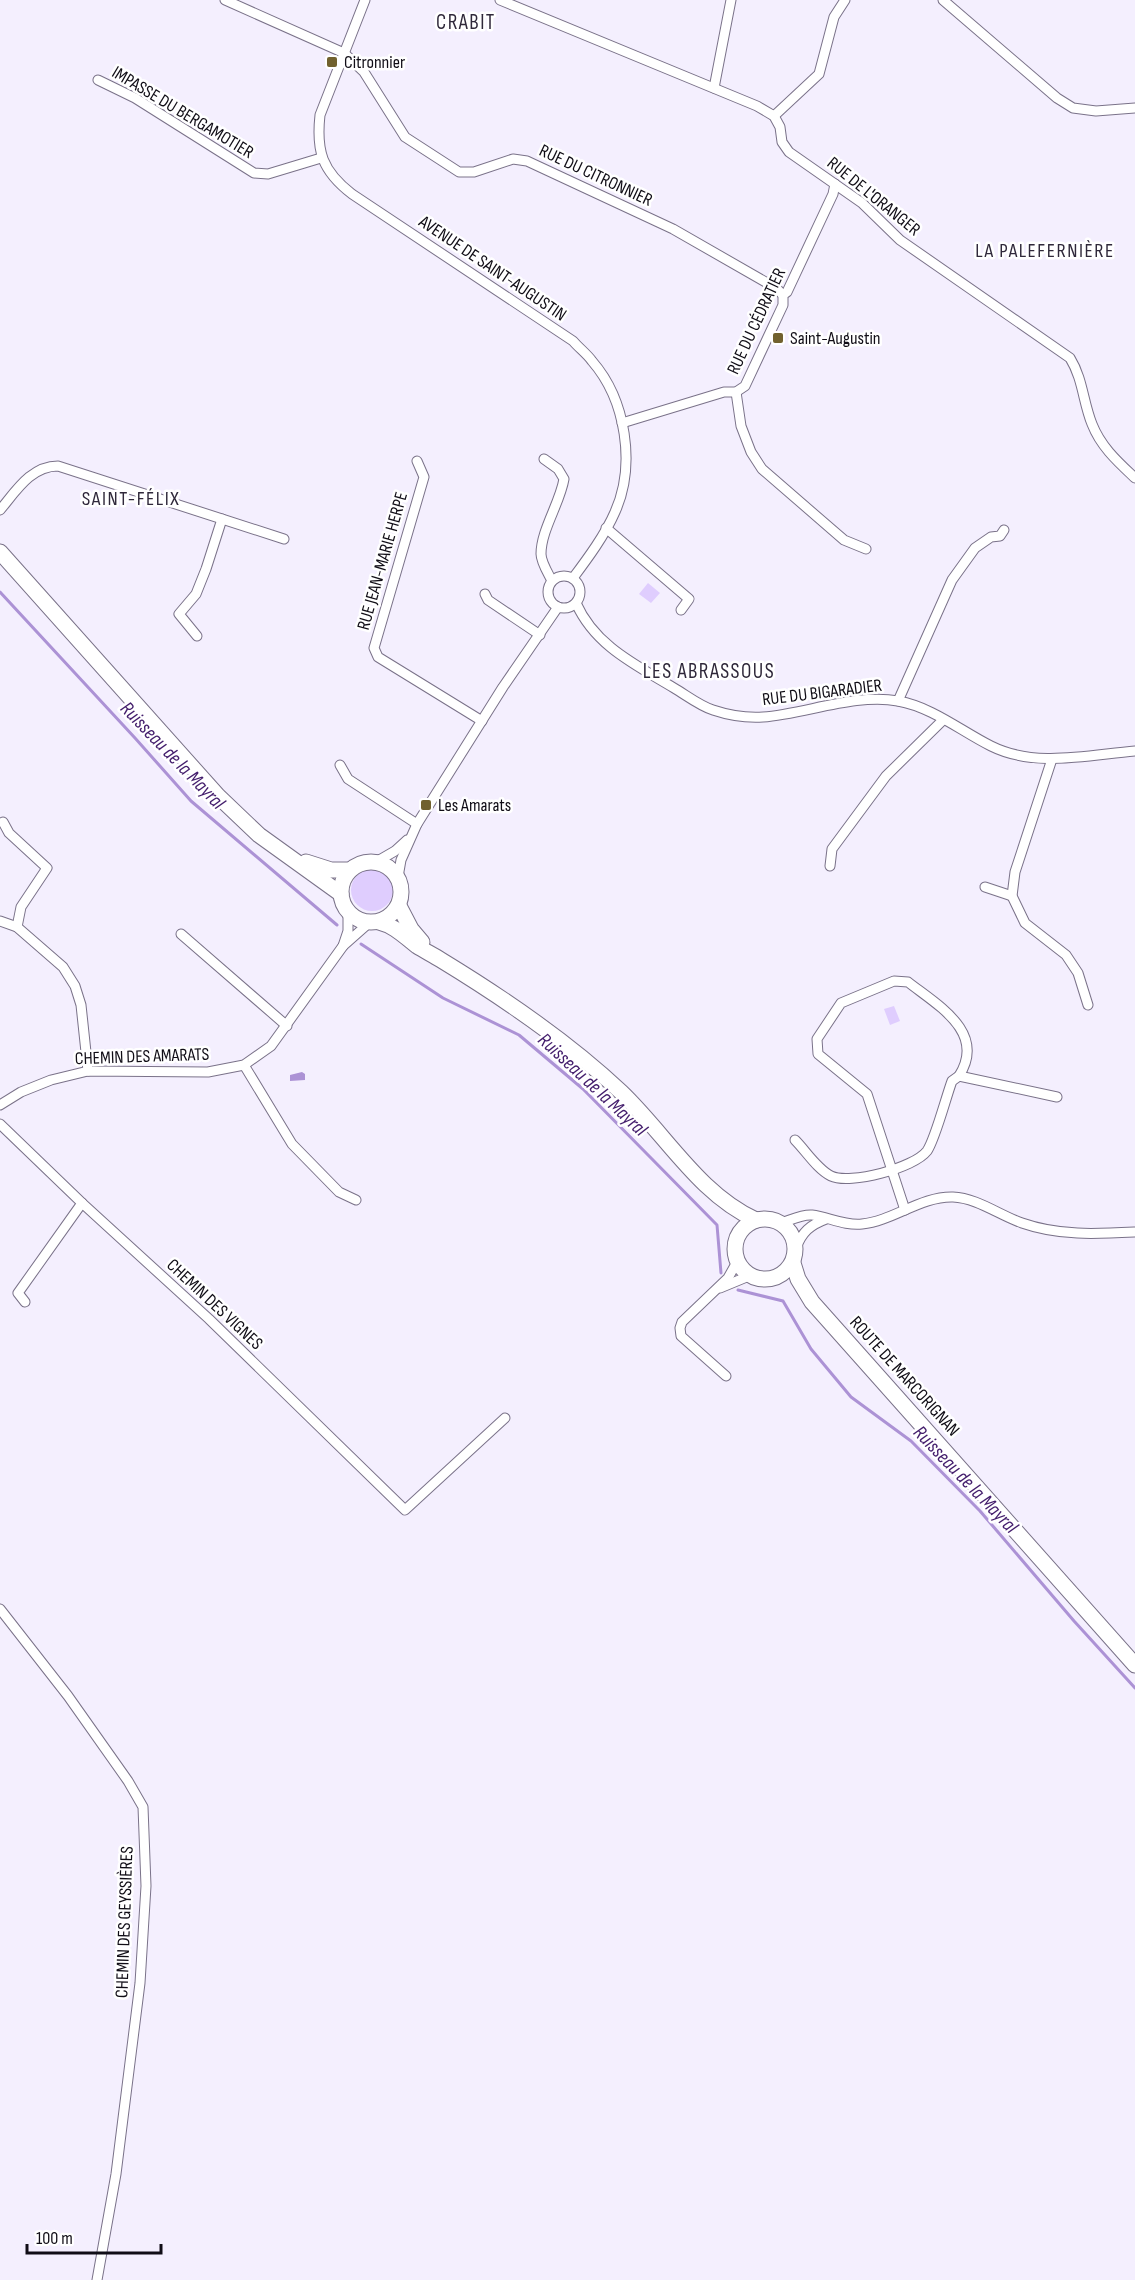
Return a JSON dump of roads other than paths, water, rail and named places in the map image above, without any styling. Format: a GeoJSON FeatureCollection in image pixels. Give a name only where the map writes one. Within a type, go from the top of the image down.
{"type":"FeatureCollection","features":[{"type":"Feature","properties":{"kind":"main road"},"geometry":{"type":"LineString","coordinates":[[0,542],[52,611]]}},
{"type":"Feature","properties":{"kind":"main road"},"geometry":{"type":"LineString","coordinates":[[0,552],[218,796],[260,835],[340,894]]}},
{"type":"Feature","properties":{"kind":"main road"},"geometry":{"type":"LineString","coordinates":[[288,854],[331,870],[350,870]]}},
{"type":"Feature","properties":{"kind":"main road"},"geometry":{"type":"LineString","coordinates":[[374,922],[390,916],[399,906],[401,898],[398,877],[388,867],[376,862],[357,865],[343,880],[340,894],[348,913],[357,920],[394,927],[419,947],[489,990],[572,1049],[622,1094],[718,1198],[740,1213],[756,1220],[765,1219],[781,1223],[792,1234],[794,1256],[778,1277],[769,1280],[749,1276],[737,1262],[733,1225],[718,1198]]}},
{"type":"Feature","properties":{"kind":"main road"},"geometry":{"type":"LineString","coordinates":[[399,906],[411,929],[441,960]]}},
{"type":"Feature","properties":{"kind":"main road"},"geometry":{"type":"LineString","coordinates":[[736,1241],[740,1232],[756,1220]]}},
{"type":"Feature","properties":{"kind":"main road","name":"ROUTE DE MARCORIGNAN"},"geometry":{"type":"LineString","coordinates":[[794,1256],[798,1279],[812,1302],[1135,1665]]}},
{"type":"Feature","properties":{"kind":"main road","name":"ROUTE DE MARCORIGNAN"},"geometry":{"type":"LineString","coordinates":[[769,1280],[784,1283],[812,1302]]}},
{"type":"Feature","properties":{"kind":"street","name":"RUE DU CITRONNIER"},"geometry":{"type":"LineString","coordinates":[[225,0],[344,53],[364,72],[405,137],[459,172],[474,172],[513,159],[527,161],[675,229],[776,288],[783,295]]}},
{"type":"Feature","properties":{"kind":"street"},"geometry":{"type":"LineString","coordinates":[[321,158],[318,132],[320,115],[365,0]]}},
{"type":"Feature","properties":{"kind":"street"},"geometry":{"type":"LineString","coordinates":[[500,0],[757,106],[774,116],[819,74],[834,17],[845,0]]}},
{"type":"Feature","properties":{"kind":"street"},"geometry":{"type":"LineString","coordinates":[[714,88],[731,0]]}},
{"type":"Feature","properties":{"kind":"street"},"geometry":{"type":"LineString","coordinates":[[943,0],[1057,98],[1073,108],[1096,111],[1135,108]]}},
{"type":"Feature","properties":{"kind":"street","name":"IMPASSE DU BERGAMOTIER"},"geometry":{"type":"LineString","coordinates":[[98,80],[135,98],[254,173],[268,174],[321,158]]}},
{"type":"Feature","properties":{"kind":"street","name":"RUE DE L'ORANGER"},"geometry":{"type":"LineString","coordinates":[[774,116],[780,126],[782,142],[789,152],[862,203],[900,240],[1070,358],[1077,369],[1092,423],[1102,445],[1135,478]]}},
{"type":"Feature","properties":{"kind":"street","name":"AVENUE DE SAINT-AUGUSTIN"},"geometry":{"type":"LineString","coordinates":[[321,158],[343,187],[352,194],[573,341],[593,361],[611,389],[622,423],[625,464],[622,489],[615,513],[573,578]]}},
{"type":"Feature","properties":{"kind":"street","name":"RUE DU CÉDRATIER"},"geometry":{"type":"LineString","coordinates":[[622,423],[724,392],[736,392],[746,386],[783,306],[783,295],[788,292],[833,194],[835,184]]}},
{"type":"Feature","properties":{"kind":"street"},"geometry":{"type":"LineString","coordinates":[[736,392],[741,426],[751,452],[762,469],[844,540],[866,549]]}},
{"type":"Feature","properties":{"kind":"street"},"geometry":{"type":"LineString","coordinates":[[543,459],[558,469],[564,479],[544,536],[541,555],[552,581]]}},
{"type":"Feature","properties":{"kind":"street","name":"RUE JEAN-MARIE HERPE"},"geometry":{"type":"LineString","coordinates":[[417,461],[424,477],[374,648],[378,657],[482,720]]}},
{"type":"Feature","properties":{"kind":"street"},"geometry":{"type":"LineString","coordinates":[[0,510],[35,471],[48,466],[58,466],[284,539]]}},
{"type":"Feature","properties":{"kind":"street"},"geometry":{"type":"LineString","coordinates":[[197,636],[179,614],[196,594],[222,519]]}},
{"type":"Feature","properties":{"kind":"street"},"geometry":{"type":"LineString","coordinates":[[606,528],[689,599],[681,610]]}},
{"type":"Feature","properties":{"kind":"street"},"geometry":{"type":"LineString","coordinates":[[898,701],[957,573],[975,548],[991,537],[1000,536],[1004,530]]}},
{"type":"Feature","properties":{"kind":"street"},"geometry":{"type":"LineString","coordinates":[[565,576],[573,578],[580,590],[576,603],[570,607],[558,607],[548,595],[552,581],[565,576]]}},
{"type":"Feature","properties":{"kind":"street"},"geometry":{"type":"LineString","coordinates":[[485,594],[488,600],[540,635]]}},
{"type":"Feature","properties":{"kind":"street","name":"RUE DU BIGARADIER"},"geometry":{"type":"LineString","coordinates":[[576,603],[598,637],[618,655],[711,710],[733,715],[760,717],[863,700],[898,701],[926,709],[993,747],[1021,756],[1052,759],[1135,751]]}},
{"type":"Feature","properties":{"kind":"street"},"geometry":{"type":"LineString","coordinates":[[398,877],[401,860],[417,824],[482,720],[558,607]]}},
{"type":"Feature","properties":{"kind":"street"},"geometry":{"type":"LineString","coordinates":[[830,866],[832,849],[886,776],[943,720]]}},
{"type":"Feature","properties":{"kind":"street"},"geometry":{"type":"LineString","coordinates":[[1052,759],[1015,872],[1012,896],[1025,922],[1066,955],[1078,973],[1088,1005]]}},
{"type":"Feature","properties":{"kind":"street"},"geometry":{"type":"LineString","coordinates":[[340,765],[348,779],[417,824]]}},
{"type":"Feature","properties":{"kind":"street"},"geometry":{"type":"LineString","coordinates":[[3,822],[9,833],[47,868],[21,907],[17,927]]}},
{"type":"Feature","properties":{"kind":"street"},"geometry":{"type":"LineString","coordinates":[[376,862],[396,851],[409,839]]}},
{"type":"Feature","properties":{"kind":"street"},"geometry":{"type":"LineString","coordinates":[[985,887],[1012,896]]}},
{"type":"Feature","properties":{"kind":"street","name":"CHEMIN DES AMARATS"},"geometry":{"type":"LineString","coordinates":[[0,1105],[21,1092],[51,1080],[87,1071],[208,1072],[244,1065],[271,1046],[343,946],[348,931],[348,913]]}},
{"type":"Feature","properties":{"kind":"street"},"geometry":{"type":"LineString","coordinates":[[0,921],[17,927],[63,967],[75,986],[81,1005],[87,1071]]}},
{"type":"Feature","properties":{"kind":"street","name":"CHEMIN DES AMARATS"},"geometry":{"type":"LineString","coordinates":[[343,946],[374,922]]}},
{"type":"Feature","properties":{"kind":"street"},"geometry":{"type":"LineString","coordinates":[[181,934],[287,1026]]}},
{"type":"Feature","properties":{"kind":"street"},"geometry":{"type":"LineString","coordinates":[[795,1140],[832,1177],[864,1177],[891,1170],[915,1160],[928,1150],[952,1082],[965,1067],[967,1053],[963,1032],[953,1018],[908,982],[894,981],[841,1003],[834,1010],[817,1039],[818,1054],[867,1094],[891,1170],[905,1210]]}},
{"type":"Feature","properties":{"kind":"street"},"geometry":{"type":"LineString","coordinates":[[244,1065],[292,1144],[339,1192],[356,1200]]}},
{"type":"Feature","properties":{"kind":"street"},"geometry":{"type":"LineString","coordinates":[[959,1076],[1056,1096]]}},
{"type":"Feature","properties":{"kind":"street","name":"CHEMIN DES VIGNES"},"geometry":{"type":"LineString","coordinates":[[0,1124],[82,1203],[209,1319],[405,1510],[506,1418]]}},
{"type":"Feature","properties":{"kind":"street"},"geometry":{"type":"LineString","coordinates":[[781,1223],[810,1215],[859,1224],[877,1221],[938,1199],[952,1197],[968,1199],[1023,1224],[1059,1232],[1089,1234],[1135,1232]]}},
{"type":"Feature","properties":{"kind":"street"},"geometry":{"type":"LineString","coordinates":[[25,1302],[18,1293],[82,1203]]}},
{"type":"Feature","properties":{"kind":"street"},"geometry":{"type":"LineString","coordinates":[[794,1256],[806,1229],[826,1219]]}},
{"type":"Feature","properties":{"kind":"street"},"geometry":{"type":"LineString","coordinates":[[726,1376],[681,1336],[680,1328],[682,1322],[728,1278],[737,1262]]}},
{"type":"Feature","properties":{"kind":"street"},"geometry":{"type":"LineString","coordinates":[[718,1288],[749,1276]]}},
{"type":"Feature","properties":{"kind":"street","name":"CHEMIN DES GEYSSIÈRES"},"geometry":{"type":"LineString","coordinates":[[0,1609],[68,1696],[128,1781],[143,1808],[146,1886],[140,1983],[116,2174],[98,2280]]}},
{"type":"Feature","properties":{"kind":"waterway","name":"Ruisseau de la Mayral"},"geometry":{"type":"LineString","coordinates":[[0,592],[191,801],[337,925]]}},
{"type":"Feature","properties":{"kind":"waterway","name":"Ruisseau de la Mayral"},"geometry":{"type":"LineString","coordinates":[[361,944],[443,998],[519,1035],[583,1089],[717,1225],[721,1273]]}},
{"type":"Feature","properties":{"kind":"waterway","name":"Ruisseau de la Mayral"},"geometry":{"type":"LineString","coordinates":[[738,1290],[783,1301],[811,1349],[851,1397],[911,1441],[980,1511],[1135,1688]]}},
{"type":"Feature","properties":{"kind":"place","name":"Citronnier"},"geometry":{"type":"Point","coordinates":[332,62]}},
{"type":"Feature","properties":{"kind":"place","name":"Saint-Augustin"},"geometry":{"type":"Point","coordinates":[778,338]}},
{"type":"Feature","properties":{"kind":"place","name":"Les Amarats"},"geometry":{"type":"Point","coordinates":[426,805]}},
{"type":"Feature","properties":{"kind":"district","name":"CRABIT"},"geometry":{"type":"Point","coordinates":[466,22]}},
{"type":"Feature","properties":{"kind":"district","name":"LA PALEFERNIÈRE"},"geometry":{"type":"Point","coordinates":[1045,250]}},
{"type":"Feature","properties":{"kind":"district","name":"SAINT-FÉLIX"},"geometry":{"type":"Point","coordinates":[131,498]}},
{"type":"Feature","properties":{"kind":"district","name":"LES ABRASSOUS"},"geometry":{"type":"Point","coordinates":[709,671]}}]}
